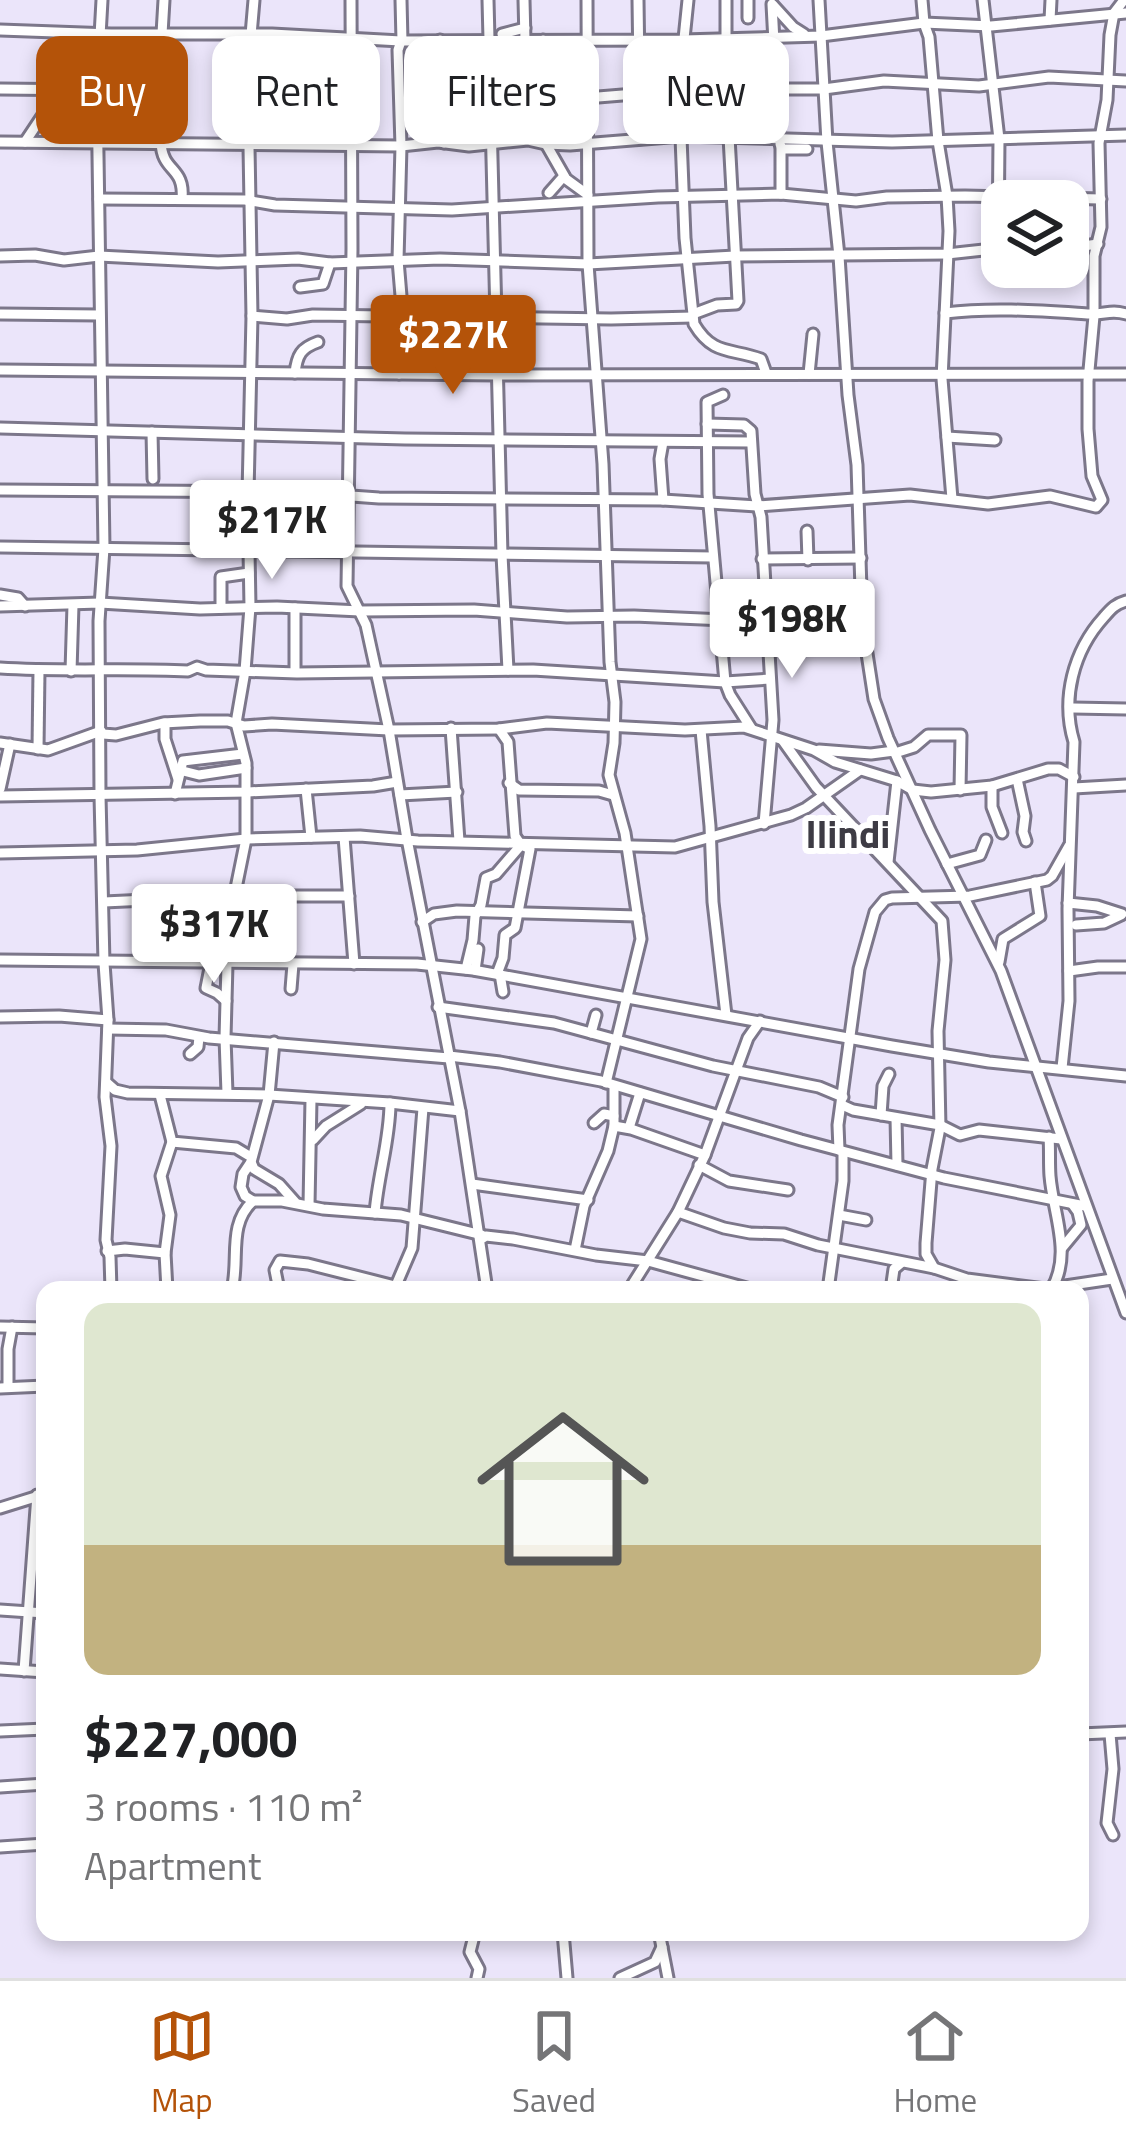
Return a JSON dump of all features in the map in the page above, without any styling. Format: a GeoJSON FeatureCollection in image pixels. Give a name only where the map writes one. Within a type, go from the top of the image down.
{"type":"FeatureCollection","features":[{"type":"Feature","properties":{"kind":"street"},"geometry":{"type":"LineString","coordinates":[[99,36],[102,0]]}},
{"type":"Feature","properties":{"kind":"street"},"geometry":{"type":"LineString","coordinates":[[162,34],[164,0]]}},
{"type":"Feature","properties":{"kind":"street"},"geometry":{"type":"LineString","coordinates":[[251,35],[254,0]]}},
{"type":"Feature","properties":{"kind":"street"},"geometry":{"type":"LineString","coordinates":[[351,0],[351,36]]}},
{"type":"Feature","properties":{"kind":"street"},"geometry":{"type":"LineString","coordinates":[[399,374],[401,0]]}},
{"type":"Feature","properties":{"kind":"street"},"geometry":{"type":"LineString","coordinates":[[488,0],[489,36]]}},
{"type":"Feature","properties":{"kind":"street"},"geometry":{"type":"LineString","coordinates":[[524,0],[525,32]]}},
{"type":"Feature","properties":{"kind":"street"},"geometry":{"type":"LineString","coordinates":[[587,0],[587,36]]}},
{"type":"Feature","properties":{"kind":"street"},"geometry":{"type":"LineString","coordinates":[[638,0],[638,36]]}},
{"type":"Feature","properties":{"kind":"street"},"geometry":{"type":"LineString","coordinates":[[683,36],[688,0]]}},
{"type":"Feature","properties":{"kind":"street"},"geometry":{"type":"LineString","coordinates":[[726,0],[726,36]]}},
{"type":"Feature","properties":{"kind":"street"},"geometry":{"type":"LineString","coordinates":[[748,0],[748,18]]}},
{"type":"Feature","properties":{"kind":"street"},"geometry":{"type":"LineString","coordinates":[[819,0],[814,36],[834,198],[856,450],[862,622],[874,699],[999,968],[1036,1066],[1055,1138],[1126,1312]]}},
{"type":"Feature","properties":{"kind":"street"},"geometry":{"type":"LineString","coordinates":[[922,0],[947,196],[942,373],[952,499]]}},
{"type":"Feature","properties":{"kind":"street"},"geometry":{"type":"LineString","coordinates":[[982,0],[1000,139],[1000,180]]}},
{"type":"Feature","properties":{"kind":"street"},"geometry":{"type":"LineString","coordinates":[[1050,20],[1051,0]]}},
{"type":"Feature","properties":{"kind":"street"},"geometry":{"type":"LineString","coordinates":[[0,490],[296,492],[757,506],[910,495],[992,504],[1050,496],[1099,505],[1102,500],[1092,476],[1088,440],[1094,256],[1101,227],[1100,136],[1110,35],[1124,0]]}},
{"type":"Feature","properties":{"kind":"street"},"geometry":{"type":"LineString","coordinates":[[771,2],[793,27],[814,36]]}},
{"type":"Feature","properties":{"kind":"street"},"geometry":{"type":"LineString","coordinates":[[771,2],[773,36]]}},
{"type":"Feature","properties":{"kind":"street"},"geometry":{"type":"LineString","coordinates":[[789,37],[924,23],[984,26],[1120,13]]}},
{"type":"Feature","properties":{"kind":"street"},"geometry":{"type":"LineString","coordinates":[[507,36],[538,28]]}},
{"type":"Feature","properties":{"kind":"street"},"geometry":{"type":"LineString","coordinates":[[0,29],[276,36]]}},
{"type":"Feature","properties":{"kind":"street"},"geometry":{"type":"LineString","coordinates":[[502,34],[534,36]]}},
{"type":"Feature","properties":{"kind":"street"},"geometry":{"type":"LineString","coordinates":[[380,40],[404,41]]}},
{"type":"Feature","properties":{"kind":"street"},"geometry":{"type":"LineString","coordinates":[[789,89],[884,81],[979,86],[1049,77],[1126,81]]}},
{"type":"Feature","properties":{"kind":"street"},"geometry":{"type":"LineString","coordinates":[[0,89],[36,90]]}},
{"type":"Feature","properties":{"kind":"street"},"geometry":{"type":"LineString","coordinates":[[25,142],[36,126]]}},
{"type":"Feature","properties":{"kind":"street"},"geometry":{"type":"LineString","coordinates":[[789,141],[1126,135]]}},
{"type":"Feature","properties":{"kind":"street"},"geometry":{"type":"LineString","coordinates":[[0,142],[36,142]]}},
{"type":"Feature","properties":{"kind":"street"},"geometry":{"type":"LineString","coordinates":[[99,144],[104,548],[100,796],[111,1146],[107,1251],[111,1281]]}},
{"type":"Feature","properties":{"kind":"street"},"geometry":{"type":"LineString","coordinates":[[161,144],[165,163],[181,178],[182,200]]}},
{"type":"Feature","properties":{"kind":"street"},"geometry":{"type":"LineString","coordinates":[[226,1001],[206,988],[246,839],[246,768],[236,724],[250,607],[250,144]]}},
{"type":"Feature","properties":{"kind":"street"},"geometry":{"type":"LineString","coordinates":[[352,144],[348,589],[367,625],[389,730],[460,1112],[486,1281]]}},
{"type":"Feature","properties":{"kind":"street"},"geometry":{"type":"LineString","coordinates":[[368,144],[430,144]]}},
{"type":"Feature","properties":{"kind":"street"},"geometry":{"type":"LineString","coordinates":[[492,144],[508,670]]}},
{"type":"Feature","properties":{"kind":"street"},"geometry":{"type":"LineString","coordinates":[[546,144],[564,176],[588,199]]}},
{"type":"Feature","properties":{"kind":"street"},"geometry":{"type":"LineString","coordinates":[[575,1250],[584,1206],[608,1151],[614,1121],[610,1084],[641,945],[627,848],[609,775],[615,728],[589,264],[587,144]]}},
{"type":"Feature","properties":{"kind":"street"},"geometry":{"type":"LineString","coordinates":[[682,144],[687,257],[698,331],[711,346],[758,357],[766,373]]}},
{"type":"Feature","properties":{"kind":"street"},"geometry":{"type":"LineString","coordinates":[[252,316],[593,318],[693,315],[717,304],[737,304],[729,144]]}},
{"type":"Feature","properties":{"kind":"street"},"geometry":{"type":"LineString","coordinates":[[780,144],[781,194]]}},
{"type":"Feature","properties":{"kind":"street"},"geometry":{"type":"LineString","coordinates":[[789,144],[807,149]]}},
{"type":"Feature","properties":{"kind":"street"},"geometry":{"type":"LineString","coordinates":[[549,193],[564,176]]}},
{"type":"Feature","properties":{"kind":"street"},"geometry":{"type":"LineString","coordinates":[[99,199],[452,210],[683,196],[781,194],[856,201],[981,196]]}},
{"type":"Feature","properties":{"kind":"street"},"geometry":{"type":"LineString","coordinates":[[1089,199],[1101,199]]}},
{"type":"Feature","properties":{"kind":"street"},"geometry":{"type":"LineString","coordinates":[[1089,245],[1098,244]]}},
{"type":"Feature","properties":{"kind":"street"},"geometry":{"type":"LineString","coordinates":[[0,256],[589,264],[981,250]]}},
{"type":"Feature","properties":{"kind":"street"},"geometry":{"type":"LineString","coordinates":[[300,286],[323,284],[330,263]]}},
{"type":"Feature","properties":{"kind":"street"},"geometry":{"type":"LineString","coordinates":[[945,313],[1013,310],[1094,316],[1112,310],[1126,314]]}},
{"type":"Feature","properties":{"kind":"street"},"geometry":{"type":"LineString","coordinates":[[0,314],[99,315]]}},
{"type":"Feature","properties":{"kind":"street"},"geometry":{"type":"LineString","coordinates":[[809,374],[813,334]]}},
{"type":"Feature","properties":{"kind":"street"},"geometry":{"type":"LineString","coordinates":[[295,373],[299,353],[318,342]]}},
{"type":"Feature","properties":{"kind":"street"},"geometry":{"type":"LineString","coordinates":[[0,370],[1126,374]]}},
{"type":"Feature","properties":{"kind":"street"},"geometry":{"type":"LineString","coordinates":[[723,395],[707,401],[706,443],[718,620],[725,682],[751,728]]}},
{"type":"Feature","properties":{"kind":"street"},"geometry":{"type":"LineString","coordinates":[[707,424],[747,426],[751,431],[777,740],[764,824]]}},
{"type":"Feature","properties":{"kind":"street"},"geometry":{"type":"LineString","coordinates":[[0,428],[751,442]]}},
{"type":"Feature","properties":{"kind":"street"},"geometry":{"type":"LineString","coordinates":[[152,432],[153,479]]}},
{"type":"Feature","properties":{"kind":"street"},"geometry":{"type":"LineString","coordinates":[[947,437],[994,440]]}},
{"type":"Feature","properties":{"kind":"street"},"geometry":{"type":"LineString","coordinates":[[663,442],[663,500]]}},
{"type":"Feature","properties":{"kind":"street"},"geometry":{"type":"LineString","coordinates":[[225,514],[230,524],[248,524]]}},
{"type":"Feature","properties":{"kind":"street"},"geometry":{"type":"LineString","coordinates":[[807,531],[808,560]]}},
{"type":"Feature","properties":{"kind":"street"},"geometry":{"type":"LineString","coordinates":[[0,547],[713,557]]}},
{"type":"Feature","properties":{"kind":"street"},"geometry":{"type":"LineString","coordinates":[[762,559],[861,558]]}},
{"type":"Feature","properties":{"kind":"street"},"geometry":{"type":"LineString","coordinates":[[221,608],[221,577],[249,573]]}},
{"type":"Feature","properties":{"kind":"street"},"geometry":{"type":"LineString","coordinates":[[336,609],[348,589]]}},
{"type":"Feature","properties":{"kind":"street"},"geometry":{"type":"LineString","coordinates":[[0,595],[18,598],[25,606]]}},
{"type":"Feature","properties":{"kind":"street"},"geometry":{"type":"LineString","coordinates":[[1062,1068],[1070,971],[1072,680],[1090,633],[1116,604],[1126,601]]}},
{"type":"Feature","properties":{"kind":"street"},"geometry":{"type":"LineString","coordinates":[[70,671],[73,605]]}},
{"type":"Feature","properties":{"kind":"street"},"geometry":{"type":"LineString","coordinates":[[0,606],[464,610],[567,617],[862,622]]}},
{"type":"Feature","properties":{"kind":"street"},"geometry":{"type":"LineString","coordinates":[[295,673],[296,608]]}},
{"type":"Feature","properties":{"kind":"street"},"geometry":{"type":"LineString","coordinates":[[0,668],[99,672],[196,667],[295,673],[508,670],[725,682],[770,679]]}},
{"type":"Feature","properties":{"kind":"street"},"geometry":{"type":"LineString","coordinates":[[38,749],[39,670]]}},
{"type":"Feature","properties":{"kind":"street"},"geometry":{"type":"LineString","coordinates":[[1073,708],[1126,709]]}},
{"type":"Feature","properties":{"kind":"street"},"geometry":{"type":"LineString","coordinates":[[100,731],[116,735],[165,722],[217,721],[389,730],[500,729],[545,723],[751,728],[814,750],[872,754],[914,747],[928,735],[961,735],[960,790]]}},
{"type":"Feature","properties":{"kind":"street"},"geometry":{"type":"LineString","coordinates":[[165,722],[165,739],[180,775]]}},
{"type":"Feature","properties":{"kind":"street"},"geometry":{"type":"LineString","coordinates":[[451,728],[459,842]]}},
{"type":"Feature","properties":{"kind":"street"},"geometry":{"type":"LineString","coordinates":[[500,729],[508,742],[515,836],[530,849],[515,928],[504,938],[499,974],[503,992]]}},
{"type":"Feature","properties":{"kind":"street"},"geometry":{"type":"LineString","coordinates":[[700,730],[725,1015]]}},
{"type":"Feature","properties":{"kind":"street"},"geometry":{"type":"LineString","coordinates":[[100,731],[53,749],[5,744],[0,793],[248,792],[397,782]]}},
{"type":"Feature","properties":{"kind":"street"},"geometry":{"type":"LineString","coordinates":[[777,740],[943,923],[945,960],[938,1009],[940,1125],[926,1254],[920,1262],[894,1269],[892,1281]]}},
{"type":"Feature","properties":{"kind":"street"},"geometry":{"type":"LineString","coordinates":[[814,750],[835,762],[935,793],[992,786],[1052,768],[1074,782],[1126,785]]}},
{"type":"Feature","properties":{"kind":"street"},"geometry":{"type":"LineString","coordinates":[[175,794],[183,760],[243,754]]}},
{"type":"Feature","properties":{"kind":"street"},"geometry":{"type":"LineString","coordinates":[[180,775],[246,768]]}},
{"type":"Feature","properties":{"kind":"street"},"geometry":{"type":"LineString","coordinates":[[0,853],[160,849],[311,837],[675,848],[791,815],[860,770]]}},
{"type":"Feature","properties":{"kind":"street"},"geometry":{"type":"LineString","coordinates":[[1017,779],[1026,841]]}},
{"type":"Feature","properties":{"kind":"street"},"geometry":{"type":"LineString","coordinates":[[888,862],[897,781]]}},
{"type":"Feature","properties":{"kind":"street"},"geometry":{"type":"LineString","coordinates":[[509,783],[519,790],[613,795]]}},
{"type":"Feature","properties":{"kind":"street"},"geometry":{"type":"LineString","coordinates":[[992,786],[991,800],[1002,833]]}},
{"type":"Feature","properties":{"kind":"street"},"geometry":{"type":"LineString","coordinates":[[306,789],[311,837]]}},
{"type":"Feature","properties":{"kind":"street"},"geometry":{"type":"LineString","coordinates":[[400,795],[457,792]]}},
{"type":"Feature","properties":{"kind":"street"},"geometry":{"type":"LineString","coordinates":[[344,837],[354,964]]}},
{"type":"Feature","properties":{"kind":"street"},"geometry":{"type":"LineString","coordinates":[[831,1281],[848,1038],[859,969],[875,912],[888,898],[963,896],[1050,878],[1072,839]]}},
{"type":"Feature","properties":{"kind":"street"},"geometry":{"type":"LineString","coordinates":[[947,864],[980,855],[986,840]]}},
{"type":"Feature","properties":{"kind":"street"},"geometry":{"type":"LineString","coordinates":[[470,969],[485,878],[496,874],[521,845]]}},
{"type":"Feature","properties":{"kind":"street"},"geometry":{"type":"LineString","coordinates":[[999,968],[1003,939],[1040,916],[1035,882]]}},
{"type":"Feature","properties":{"kind":"street"},"geometry":{"type":"LineString","coordinates":[[104,902],[349,896]]}},
{"type":"Feature","properties":{"kind":"street"},"geometry":{"type":"LineString","coordinates":[[1068,903],[1124,914]]}},
{"type":"Feature","properties":{"kind":"street"},"geometry":{"type":"LineString","coordinates":[[422,922],[434,914],[477,911],[638,916]]}},
{"type":"Feature","properties":{"kind":"street"},"geometry":{"type":"LineString","coordinates":[[1076,925],[1124,914]]}},
{"type":"Feature","properties":{"kind":"street"},"geometry":{"type":"LineString","coordinates":[[470,969],[478,950]]}},
{"type":"Feature","properties":{"kind":"street"},"geometry":{"type":"LineString","coordinates":[[1111,967],[1126,956]]}},
{"type":"Feature","properties":{"kind":"street"},"geometry":{"type":"LineString","coordinates":[[0,960],[470,969],[938,1054],[1126,1076]]}},
{"type":"Feature","properties":{"kind":"street"},"geometry":{"type":"LineString","coordinates":[[227,964],[227,1093]]}},
{"type":"Feature","properties":{"kind":"street"},"geometry":{"type":"LineString","coordinates":[[291,989],[293,964]]}},
{"type":"Feature","properties":{"kind":"street"},"geometry":{"type":"LineString","coordinates":[[1070,971],[1126,967]]}},
{"type":"Feature","properties":{"kind":"street"},"geometry":{"type":"LineString","coordinates":[[438,1006],[534,1019],[819,1087],[853,1110],[940,1125],[960,1136],[979,1130],[1055,1138]]}},
{"type":"Feature","properties":{"kind":"street"},"geometry":{"type":"LineString","coordinates":[[591,1033],[596,1015]]}},
{"type":"Feature","properties":{"kind":"street"},"geometry":{"type":"LineString","coordinates":[[0,1017],[59,1016],[199,1037],[500,1062],[610,1084],[897,1166],[1085,1206]]}},
{"type":"Feature","properties":{"kind":"street"},"geometry":{"type":"LineString","coordinates":[[635,1281],[678,1212],[748,1038],[760,1021]]}},
{"type":"Feature","properties":{"kind":"street"},"geometry":{"type":"LineString","coordinates":[[190,1054],[198,1047],[199,1037]]}},
{"type":"Feature","properties":{"kind":"street"},"geometry":{"type":"LineString","coordinates":[[274,1042],[262,1129],[241,1186],[244,1196],[253,1201],[415,1218],[483,1238],[648,1261],[721,1281]]}},
{"type":"Feature","properties":{"kind":"street"},"geometry":{"type":"LineString","coordinates":[[881,1115],[889,1074]]}},
{"type":"Feature","properties":{"kind":"street"},"geometry":{"type":"LineString","coordinates":[[107,1083],[128,1094],[269,1095],[460,1112]]}},
{"type":"Feature","properties":{"kind":"street"},"geometry":{"type":"LineString","coordinates":[[629,1128],[640,1093]]}},
{"type":"Feature","properties":{"kind":"street"},"geometry":{"type":"LineString","coordinates":[[160,1095],[172,1142],[161,1177],[170,1215],[167,1281]]}},
{"type":"Feature","properties":{"kind":"street"},"geometry":{"type":"LineString","coordinates":[[309,1204],[311,1099]]}},
{"type":"Feature","properties":{"kind":"street"},"geometry":{"type":"LineString","coordinates":[[311,1142],[326,1126],[366,1101]]}},
{"type":"Feature","properties":{"kind":"street"},"geometry":{"type":"LineString","coordinates":[[375,1213],[377,1181],[390,1131],[390,1103]]}},
{"type":"Feature","properties":{"kind":"street"},"geometry":{"type":"LineString","coordinates":[[398,1281],[411,1254],[423,1108]]}},
{"type":"Feature","properties":{"kind":"street"},"geometry":{"type":"LineString","coordinates":[[594,1124],[604,1114],[702,1160],[729,1180],[788,1190]]}},
{"type":"Feature","properties":{"kind":"street"},"geometry":{"type":"LineString","coordinates":[[896,1118],[897,1166]]}},
{"type":"Feature","properties":{"kind":"street"},"geometry":{"type":"LineString","coordinates":[[1055,1138],[1053,1199],[1062,1248],[1056,1281]]}},
{"type":"Feature","properties":{"kind":"street"},"geometry":{"type":"LineString","coordinates":[[172,1142],[236,1148],[296,1202]]}},
{"type":"Feature","properties":{"kind":"street"},"geometry":{"type":"LineString","coordinates":[[472,1184],[588,1200]]}},
{"type":"Feature","properties":{"kind":"street"},"geometry":{"type":"LineString","coordinates":[[234,1281],[236,1228],[253,1201]]}},
{"type":"Feature","properties":{"kind":"street"},"geometry":{"type":"LineString","coordinates":[[1062,1248],[1081,1222],[1069,1202]]}},
{"type":"Feature","properties":{"kind":"street"},"geometry":{"type":"LineString","coordinates":[[678,1212],[724,1228],[784,1234],[934,1268],[959,1281]]}},
{"type":"Feature","properties":{"kind":"street"},"geometry":{"type":"LineString","coordinates":[[838,1216],[866,1220]]}},
{"type":"Feature","properties":{"kind":"street"},"geometry":{"type":"LineString","coordinates":[[107,1251],[165,1253]]}},
{"type":"Feature","properties":{"kind":"street"},"geometry":{"type":"LineString","coordinates":[[926,1254],[934,1268]]}},
{"type":"Feature","properties":{"kind":"street"},"geometry":{"type":"LineString","coordinates":[[277,1281],[275,1270],[280,1261],[370,1281]]}},
{"type":"Feature","properties":{"kind":"street"},"geometry":{"type":"LineString","coordinates":[[1089,1283],[1112,1279]]}},
{"type":"Feature","properties":{"kind":"street"},"geometry":{"type":"LineString","coordinates":[[36,1328],[6,1327],[4,1388],[36,1386]]}},
{"type":"Feature","properties":{"kind":"street"},"geometry":{"type":"LineString","coordinates":[[0,1508],[36,1496]]}},
{"type":"Feature","properties":{"kind":"street"},"geometry":{"type":"LineString","coordinates":[[24,1671],[36,1570]]}},
{"type":"Feature","properties":{"kind":"street"},"geometry":{"type":"LineString","coordinates":[[0,1610],[36,1612]]}},
{"type":"Feature","properties":{"kind":"street"},"geometry":{"type":"LineString","coordinates":[[0,1669],[36,1672]]}},
{"type":"Feature","properties":{"kind":"street"},"geometry":{"type":"LineString","coordinates":[[0,1731],[36,1729]]}},
{"type":"Feature","properties":{"kind":"street"},"geometry":{"type":"LineString","coordinates":[[1089,1734],[1126,1732]]}},
{"type":"Feature","properties":{"kind":"street"},"geometry":{"type":"LineString","coordinates":[[1109,1734],[1113,1768],[1107,1823],[1112,1835]]}},
{"type":"Feature","properties":{"kind":"street"},"geometry":{"type":"LineString","coordinates":[[0,1786],[36,1784]]}},
{"type":"Feature","properties":{"kind":"street"},"geometry":{"type":"LineString","coordinates":[[0,1847],[36,1845]]}},
{"type":"Feature","properties":{"kind":"street"},"geometry":{"type":"LineString","coordinates":[[473,1941],[470,1952],[479,1969],[477,1978]]}},
{"type":"Feature","properties":{"kind":"street"},"geometry":{"type":"LineString","coordinates":[[564,1941],[567,1978]]}},
{"type":"Feature","properties":{"kind":"street"},"geometry":{"type":"LineString","coordinates":[[661,1941],[668,1978]]}},
{"type":"Feature","properties":{"kind":"street"},"geometry":{"type":"LineString","coordinates":[[620,1978],[655,1962],[662,1947]]}},
{"type":"Feature","properties":{"kind":"district","name":"Ilindi"},"geometry":{"type":"Point","coordinates":[848,834]}}]}
